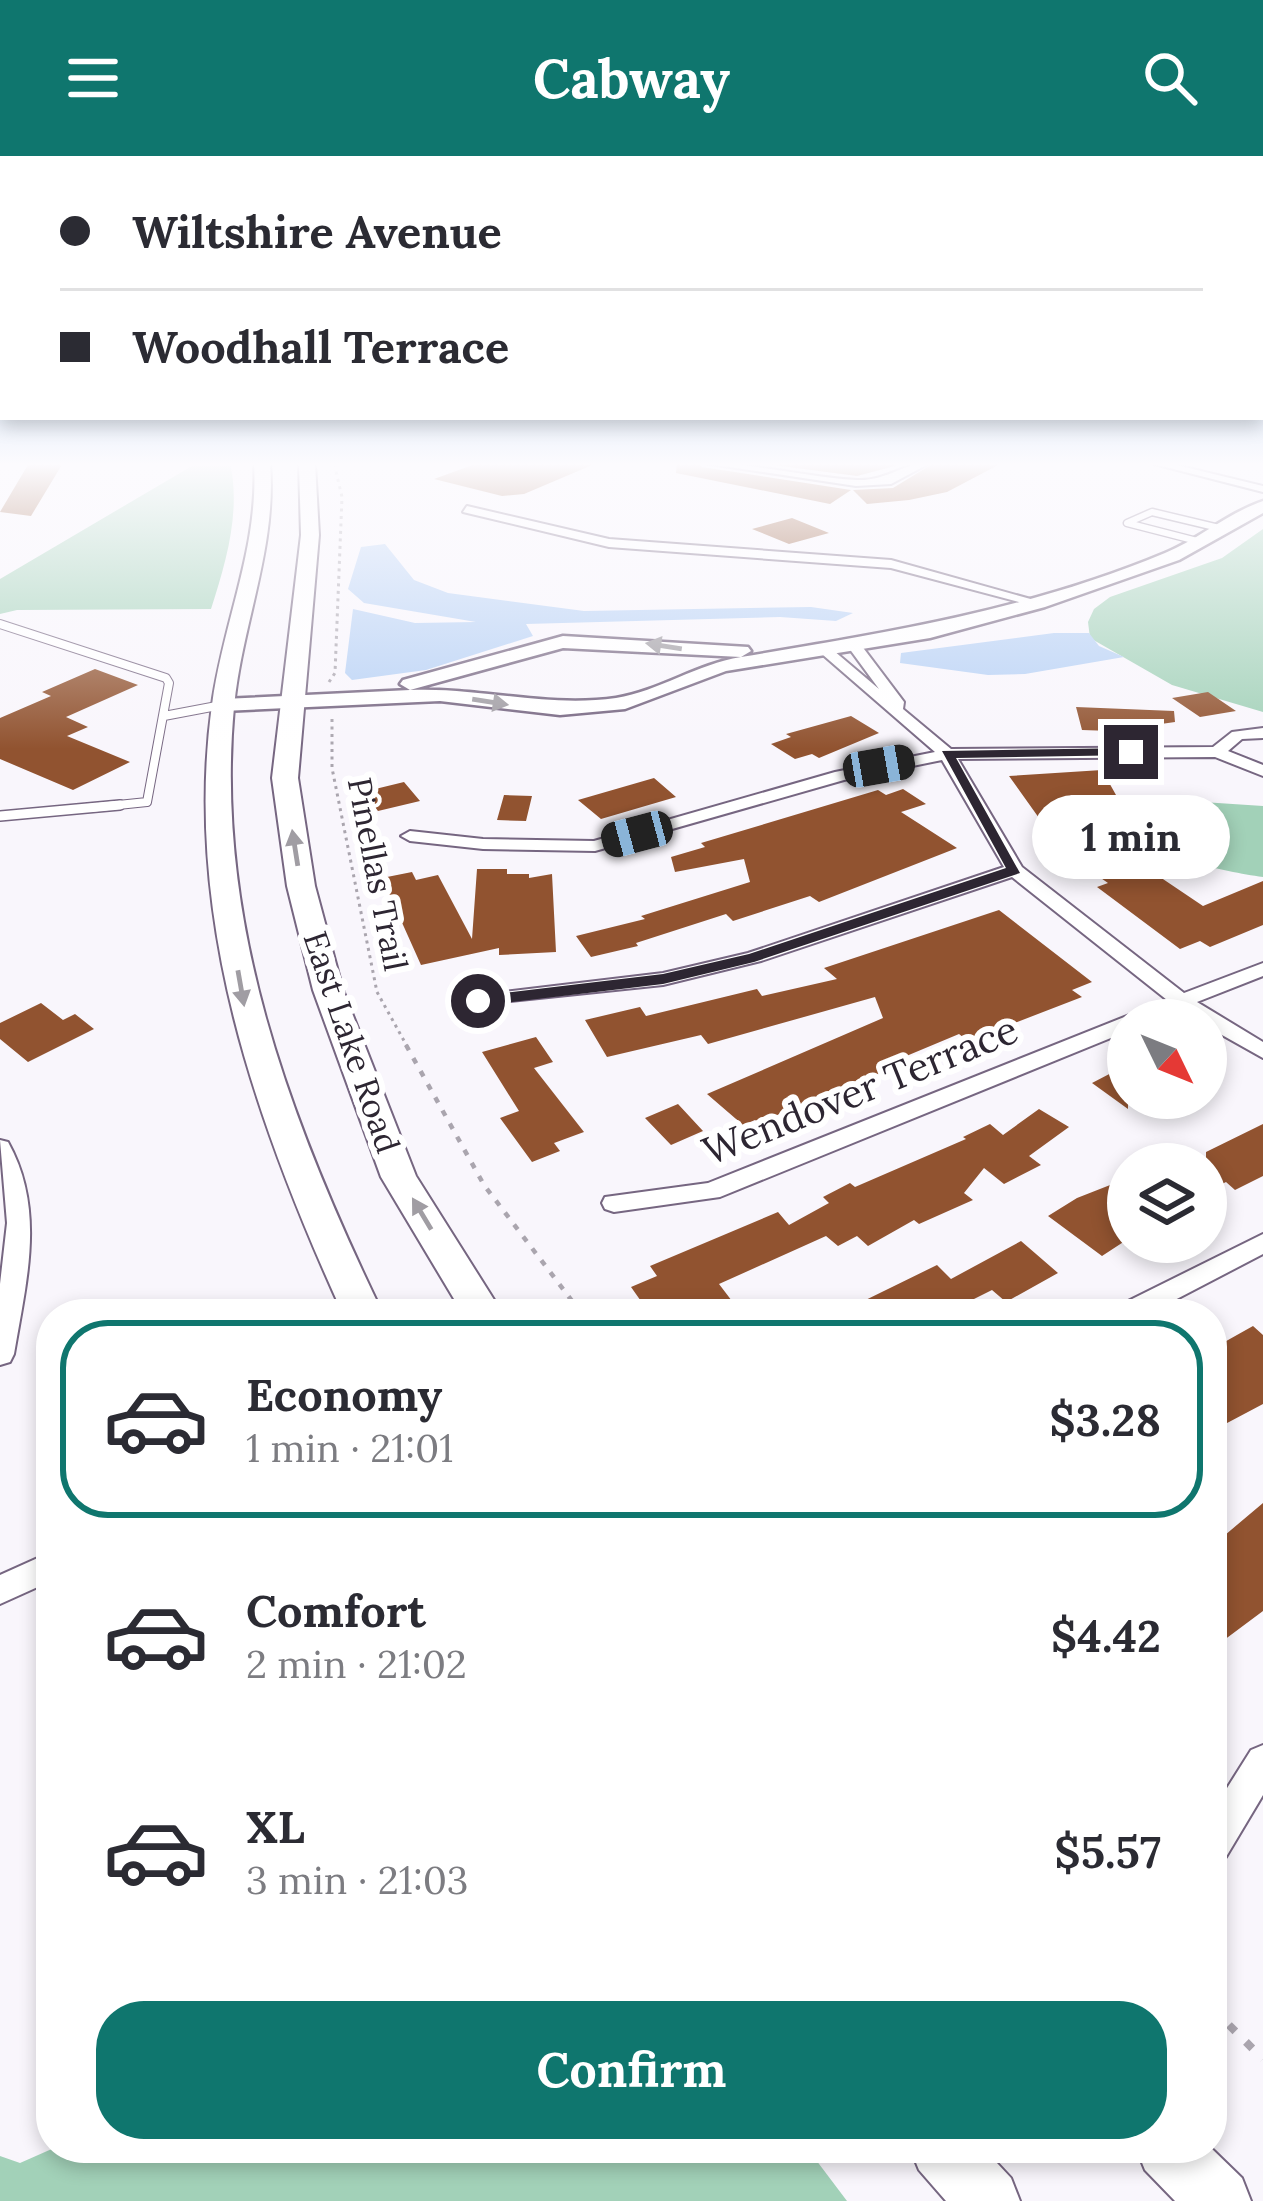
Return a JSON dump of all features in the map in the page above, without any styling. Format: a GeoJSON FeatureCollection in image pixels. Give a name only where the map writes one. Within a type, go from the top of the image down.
{"type":"FeatureCollection","features":[{"type":"Feature","properties":{"kind":"main road"},"geometry":{"type":"LineString","coordinates":[[256,558],[224,705],[219,836],[244,1005],[307,1200],[356,1299]]}},
{"type":"Feature","properties":{"kind":"main road","name":"East Lake Road"},"geometry":{"type":"LineString","coordinates":[[307,558],[285,778],[292,835],[328,990],[399,1177],[474,1299]]}},
{"type":"Feature","properties":{"kind":"main road"},"geometry":{"type":"LineString","coordinates":[[954,2163],[988,2201]]}},
{"type":"Feature","properties":{"kind":"main road"},"geometry":{"type":"LineString","coordinates":[[1183,2163],[1220,2201]]}},
{"type":"Feature","properties":{"kind":"street"},"geometry":{"type":"LineString","coordinates":[[817,558],[892,564],[1038,603]]}},
{"type":"Feature","properties":{"kind":"street"},"geometry":{"type":"LineString","coordinates":[[324,698],[440,695],[540,708],[603,706],[660,692],[722,666],[930,632],[1038,603],[1163,558]]}},
{"type":"Feature","properties":{"kind":"street"},"geometry":{"type":"LineString","coordinates":[[224,705],[324,698],[433,679],[506,653],[559,642],[633,642],[718,652],[822,648],[947,754],[1015,870],[1178,999]]}},
{"type":"Feature","properties":{"kind":"street"},"geometry":{"type":"LineString","coordinates":[[853,644],[914,727]]}},
{"type":"Feature","properties":{"kind":"street"},"geometry":{"type":"LineString","coordinates":[[1217,752],[1238,735],[1263,733]]}},
{"type":"Feature","properties":{"kind":"street"},"geometry":{"type":"LineString","coordinates":[[410,836],[483,844],[595,845],[842,776],[947,754],[1217,752],[1263,771]]}},
{"type":"Feature","properties":{"kind":"street"},"geometry":{"type":"LineString","coordinates":[[478,1001],[663,979],[754,957],[1015,870]]}},
{"type":"Feature","properties":{"kind":"street","name":"Wendover Terrace"},"geometry":{"type":"LineString","coordinates":[[1189,999],[1263,969]]}},
{"type":"Feature","properties":{"kind":"street"},"geometry":{"type":"LineString","coordinates":[[1227,1030],[1263,1052]]}},
{"type":"Feature","properties":{"kind":"street","name":"Wendover Terrace"},"geometry":{"type":"LineString","coordinates":[[614,1203],[711,1191],[1107,1032]]}},
{"type":"Feature","properties":{"kind":"street"},"geometry":{"type":"LineString","coordinates":[[0,1148],[17,1178],[22,1216],[0,1354]]}},
{"type":"Feature","properties":{"kind":"street"},"geometry":{"type":"LineString","coordinates":[[1154,1299],[1263,1243]]}},
{"type":"Feature","properties":{"kind":"street"},"geometry":{"type":"LineString","coordinates":[[0,1589],[36,1573]]}},
{"type":"Feature","properties":{"kind":"street"},"geometry":{"type":"LineString","coordinates":[[1227,1821],[1263,1762]]}},
{"type":"Feature","properties":{"kind":"lane"},"geometry":{"type":"LineString","coordinates":[[0,624],[166,678],[164,716],[147,802],[0,817]]}},
{"type":"Feature","properties":{"kind":"lane"},"geometry":{"type":"LineString","coordinates":[[164,716],[224,705]]}},
{"type":"Feature","properties":{"kind":"path","name":"Pinellas Trail"},"geometry":{"type":"LineString","coordinates":[[340,558],[335,673],[324,698],[332,719],[332,768],[341,828],[377,992],[484,1185],[571,1299]]}},
{"type":"Feature","properties":{"kind":"path"},"geometry":{"type":"LineString","coordinates":[[1227,2023],[1263,2059]]}},
{"type":"Feature","properties":{"kind":"green space"},"geometry":{"type":"Polygon","coordinates":[[[35,558],[225,558],[211,609],[0,614],[0,579],[35,558]]]}},
{"type":"Feature","properties":{"kind":"green space"},"geometry":{"type":"Polygon","coordinates":[[[1221,558],[1263,558],[1263,712],[1172,685],[1090,638],[1088,622],[1094,609],[1110,597],[1221,558]]]}},
{"type":"Feature","properties":{"kind":"green space"},"geometry":{"type":"Polygon","coordinates":[[[1157,799],[1263,806],[1263,877],[1210,867],[1174,854],[1144,835],[1134,822],[1157,799]]]}},
{"type":"Feature","properties":{"kind":"green space"},"geometry":{"type":"Polygon","coordinates":[[[0,2156],[20,2163],[36,2156],[36,2163],[818,2163],[847,2201],[0,2201],[0,2156]]]}},
{"type":"Feature","properties":{"kind":"water"},"geometry":{"type":"Polygon","coordinates":[[[357,558],[397,558],[414,580],[448,593],[584,611],[811,607],[853,613],[836,621],[780,617],[526,624],[533,636],[426,670],[352,680],[345,673],[353,609],[415,623],[476,622],[364,603],[348,589],[357,558]]]}},
{"type":"Feature","properties":{"kind":"water"},"geometry":{"type":"Polygon","coordinates":[[[1054,633],[1089,633],[1099,646],[1124,657],[1025,674],[988,675],[900,663],[901,653],[1054,633]]]}},
{"type":"Feature","properties":{"kind":"building"},"geometry":{"type":"Polygon","coordinates":[[[95,669],[138,685],[66,717],[88,727],[67,736],[130,762],[73,790],[0,759],[0,718],[51,696],[42,692],[95,669]]]}},
{"type":"Feature","properties":{"kind":"building"},"geometry":{"type":"Polygon","coordinates":[[[1208,692],[1236,711],[1200,717],[1172,698],[1208,692]]]}},
{"type":"Feature","properties":{"kind":"building"},"geometry":{"type":"Polygon","coordinates":[[[1076,707],[1174,711],[1175,722],[1082,730],[1076,707]]]}},
{"type":"Feature","properties":{"kind":"building"},"geometry":{"type":"Polygon","coordinates":[[[851,716],[879,733],[819,758],[812,754],[795,759],[771,744],[791,737],[786,734],[851,716]]]}},
{"type":"Feature","properties":{"kind":"building"},"geometry":{"type":"Polygon","coordinates":[[[1102,770],[1116,795],[1070,795],[1107,834],[1084,838],[1142,877],[1154,873],[1203,906],[1263,881],[1263,925],[1210,947],[1200,941],[1180,949],[1097,887],[1108,883],[1082,865],[1009,776],[1102,770]]]}},
{"type":"Feature","properties":{"kind":"building"},"geometry":{"type":"Polygon","coordinates":[[[654,778],[676,797],[601,819],[578,800],[654,778]]]}},
{"type":"Feature","properties":{"kind":"building"},"geometry":{"type":"Polygon","coordinates":[[[404,782],[420,801],[378,811],[363,792],[404,782]]]}},
{"type":"Feature","properties":{"kind":"building"},"geometry":{"type":"Polygon","coordinates":[[[903,789],[926,804],[901,812],[957,848],[819,902],[810,896],[733,921],[726,914],[636,943],[638,946],[591,957],[576,936],[645,919],[641,916],[750,882],[744,859],[675,872],[671,857],[705,847],[701,843],[878,790],[886,795],[903,789]]]}},
{"type":"Feature","properties":{"kind":"building"},"geometry":{"type":"Polygon","coordinates":[[[504,795],[532,796],[526,821],[497,820],[504,795]]]}},
{"type":"Feature","properties":{"kind":"building"},"geometry":{"type":"Polygon","coordinates":[[[477,869],[507,869],[507,874],[529,874],[529,878],[552,874],[556,952],[499,955],[499,948],[421,965],[382,878],[412,872],[416,880],[438,875],[472,939],[477,869]]]}},
{"type":"Feature","properties":{"kind":"building"},"geometry":{"type":"Polygon","coordinates":[[[999,910],[1092,982],[1072,990],[1082,997],[968,1041],[959,1034],[904,1057],[911,1063],[759,1123],[743,1125],[707,1094],[883,1018],[875,997],[708,1044],[701,1035],[607,1057],[585,1020],[640,1007],[646,1016],[757,989],[762,996],[837,979],[824,968],[999,910]]]}},
{"type":"Feature","properties":{"kind":"building"},"geometry":{"type":"Polygon","coordinates":[[[41,1003],[63,1020],[75,1014],[94,1029],[28,1062],[0,1039],[0,1023],[41,1003]]]}},
{"type":"Feature","properties":{"kind":"building"},"geometry":{"type":"Polygon","coordinates":[[[536,1037],[553,1062],[534,1068],[584,1132],[554,1143],[560,1151],[532,1162],[500,1118],[519,1111],[482,1052],[536,1037]]]}},
{"type":"Feature","properties":{"kind":"building"},"geometry":{"type":"Polygon","coordinates":[[[1107,1075],[1107,1094],[1092,1083],[1107,1075]]]}},
{"type":"Feature","properties":{"kind":"building"},"geometry":{"type":"Polygon","coordinates":[[[678,1104],[703,1131],[671,1145],[645,1118],[678,1104]]]}},
{"type":"Feature","properties":{"kind":"building"},"geometry":{"type":"Polygon","coordinates":[[[1039,1109],[1069,1127],[1029,1156],[1041,1165],[1004,1184],[984,1168],[964,1193],[973,1200],[919,1224],[914,1220],[868,1246],[857,1236],[838,1246],[826,1236],[719,1284],[730,1299],[639,1299],[631,1287],[657,1276],[650,1266],[778,1212],[789,1225],[829,1203],[823,1197],[850,1183],[855,1187],[990,1124],[1003,1135],[1039,1109]]]}},
{"type":"Feature","properties":{"kind":"building"},"geometry":{"type":"Polygon","coordinates":[[[1263,1124],[1263,1176],[1235,1190],[1227,1183],[1224,1143],[1263,1124]]]}},
{"type":"Feature","properties":{"kind":"building"},"geometry":{"type":"Polygon","coordinates":[[[1107,1186],[1107,1253],[1102,1256],[1048,1216],[1107,1186]]]}},
{"type":"Feature","properties":{"kind":"building"},"geometry":{"type":"Polygon","coordinates":[[[1021,1241],[1058,1273],[1011,1299],[1002,1299],[992,1290],[974,1299],[868,1299],[937,1265],[951,1279],[1021,1241]]]}},
{"type":"Feature","properties":{"kind":"building"},"geometry":{"type":"Polygon","coordinates":[[[1253,1326],[1263,1335],[1263,1404],[1227,1423],[1227,1341],[1253,1326]]]}},
{"type":"Feature","properties":{"kind":"building"},"geometry":{"type":"Polygon","coordinates":[[[1263,1503],[1263,1611],[1227,1638],[1227,1533],[1263,1503]]]}},
{"type":"Feature","properties":{"kind":"route"},"geometry":{"type":"LineString","coordinates":[[478,1001],[663,979],[754,957],[1015,870],[947,754],[1131,752]]}}]}
